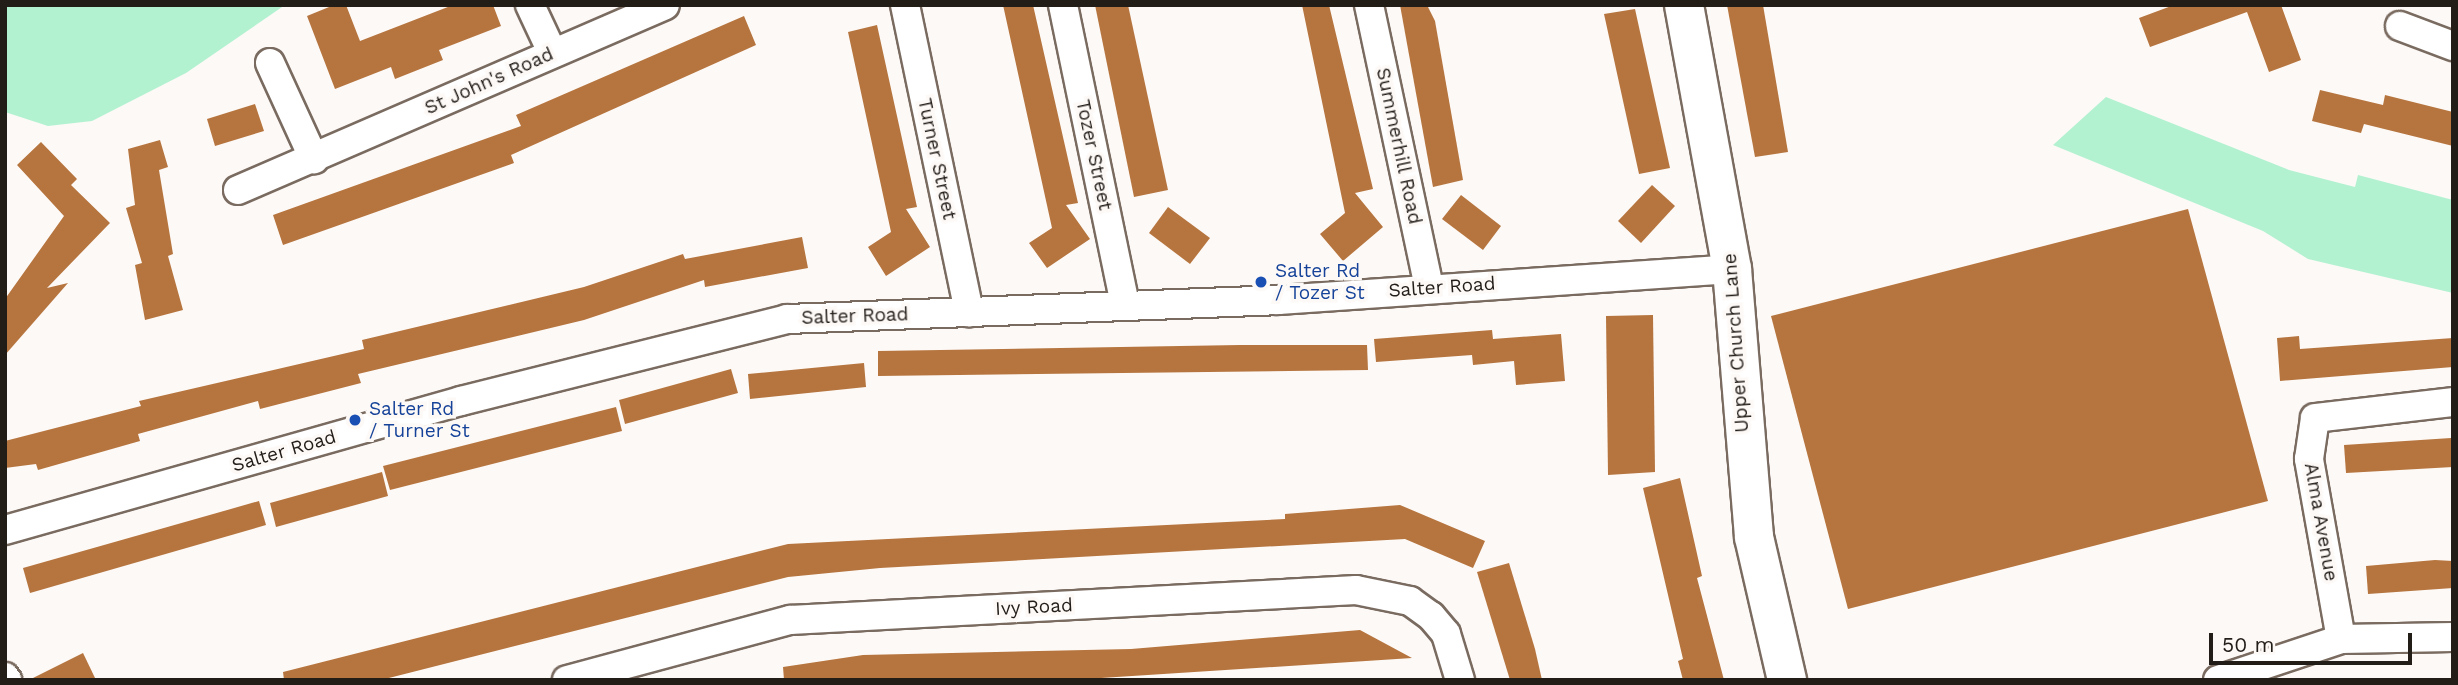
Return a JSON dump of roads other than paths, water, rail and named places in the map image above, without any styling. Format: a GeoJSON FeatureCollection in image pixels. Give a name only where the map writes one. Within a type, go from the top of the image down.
{"type":"FeatureCollection","features":[{"type":"Feature","properties":{"kind":"main road","name":"Upper Church Lane"},"geometry":{"type":"LineString","coordinates":[[1684,5],[1732,269],[1754,537],[1787,680]]}},
{"type":"Feature","properties":{"kind":"street"},"geometry":{"type":"LineString","coordinates":[[530,5],[552,52]]}},
{"type":"Feature","properties":{"kind":"street","name":"St John's Road"},"geometry":{"type":"LineString","coordinates":[[238,190],[665,5]]}},
{"type":"Feature","properties":{"kind":"street","name":"Turner Street"},"geometry":{"type":"LineString","coordinates":[[905,5],[969,312]]}},
{"type":"Feature","properties":{"kind":"street","name":"Tozer Street"},"geometry":{"type":"LineString","coordinates":[[1063,5],[1125,305]]}},
{"type":"Feature","properties":{"kind":"street","name":"Summerhill Road"},"geometry":{"type":"LineString","coordinates":[[1369,5],[1429,287]]}},
{"type":"Feature","properties":{"kind":"street"},"geometry":{"type":"LineString","coordinates":[[2400,26],[2453,46]]}},
{"type":"Feature","properties":{"kind":"street"},"geometry":{"type":"LineString","coordinates":[[270,63],[314,159]]}},
{"type":"Feature","properties":{"kind":"street","name":"Salter Road"},"geometry":{"type":"LineString","coordinates":[[5,530],[461,401],[787,319],[1125,305],[1732,269]]}},
{"type":"Feature","properties":{"kind":"street","name":"Alma Avenue"},"geometry":{"type":"LineString","coordinates":[[2342,639],[2309,458],[2315,418],[2453,402]]}},
{"type":"Feature","properties":{"kind":"street","name":"Ivy Road"},"geometry":{"type":"LineString","coordinates":[[567,680],[790,620],[1356,590],[1410,601],[1431,616],[1446,634],[1460,680]]}},
{"type":"Feature","properties":{"kind":"street"},"geometry":{"type":"LineString","coordinates":[[2218,680],[2342,639],[2453,637]]}},
{"type":"Feature","properties":{"kind":"place","name":"Salter Rd / Tozer St"},"geometry":{"type":"Point","coordinates":[1261,282]}},
{"type":"Feature","properties":{"kind":"place","name":"Salter Rd / Turner St"},"geometry":{"type":"Point","coordinates":[355,420]}}]}
